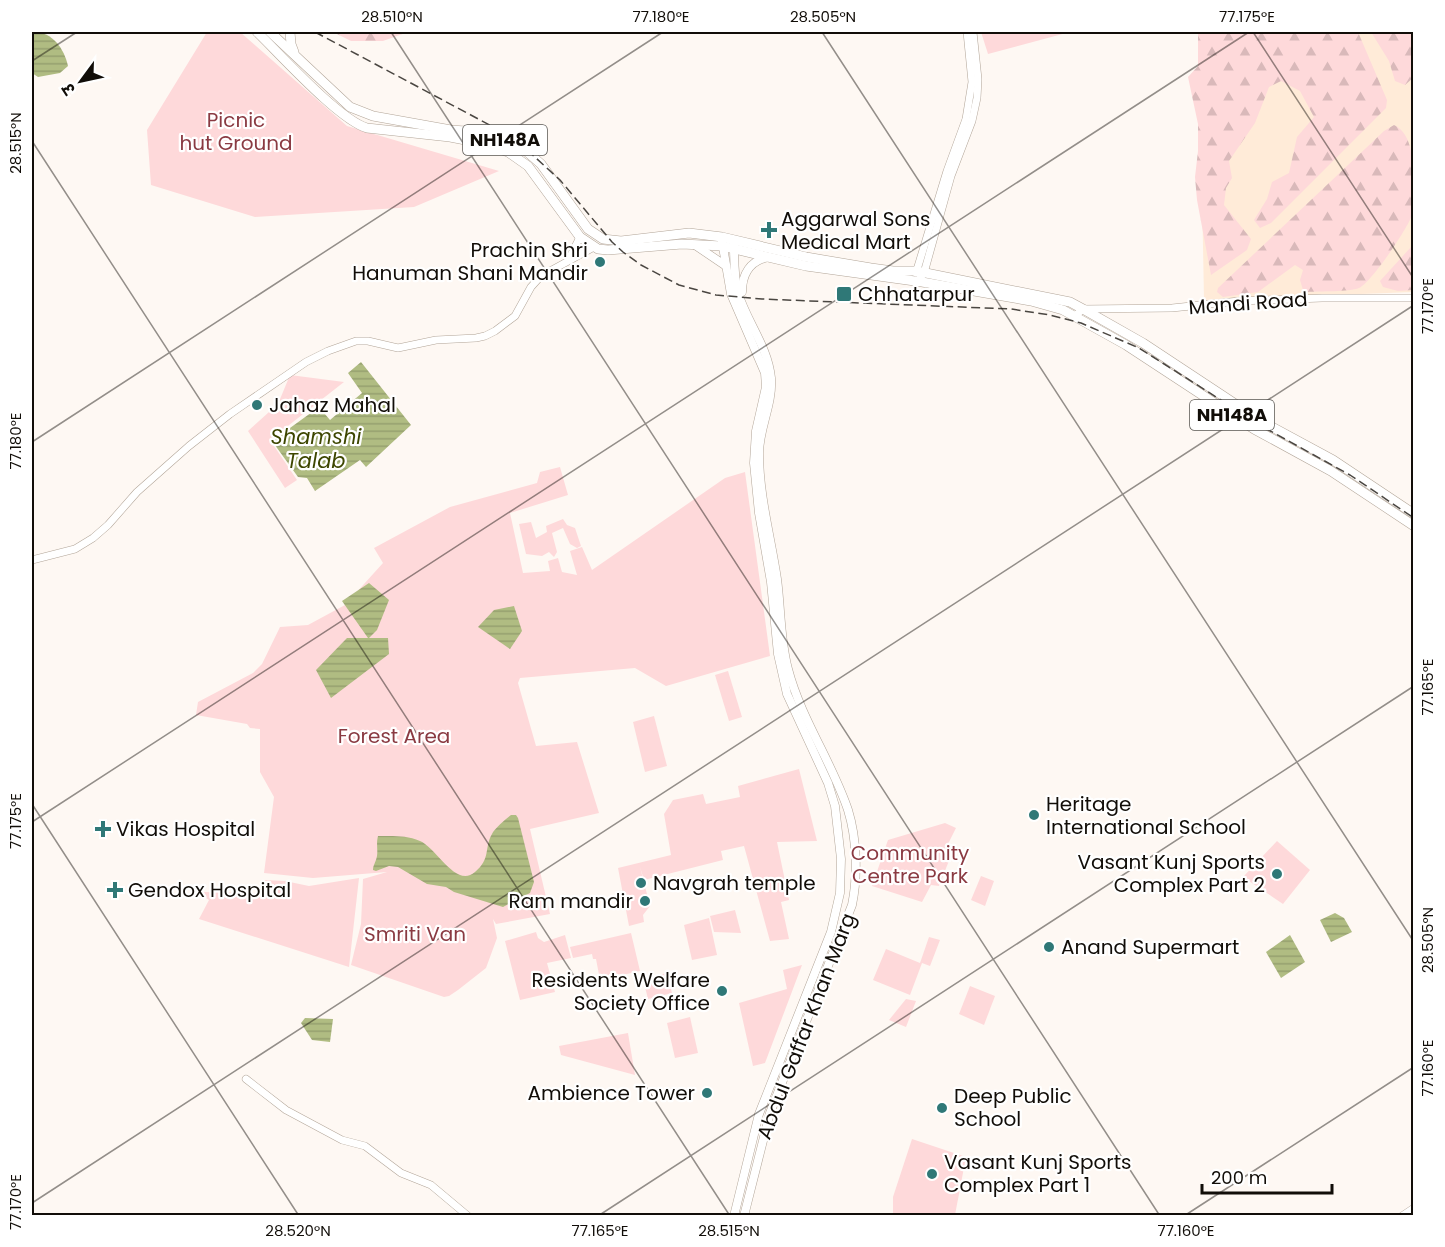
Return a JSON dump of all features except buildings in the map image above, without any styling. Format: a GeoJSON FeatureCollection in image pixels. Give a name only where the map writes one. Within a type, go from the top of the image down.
{"type":"FeatureCollection","features":[{"type":"Feature","properties":{"kind":"highway"},"geometry":{"type":"LineString","coordinates":[[290,32],[291,44],[298,59]]}},
{"type":"Feature","properties":{"kind":"highway","name":"NH148A"},"geometry":{"type":"LineString","coordinates":[[268,35],[350,107],[373,116],[499,136],[525,150],[541,164],[584,225],[599,238],[621,241],[689,233],[734,244],[998,286],[1070,302],[1143,343],[1261,421],[1333,460],[1413,514]]}},
{"type":"Feature","properties":{"kind":"highway","name":"NH148A"},"geometry":{"type":"LineString","coordinates":[[268,35],[327,100],[356,124],[367,128],[450,137],[486,144],[516,156],[539,179],[580,237],[594,247],[608,250],[722,241]]}},
{"type":"Feature","properties":{"kind":"highway","name":"NH148A"},"geometry":{"type":"LineString","coordinates":[[734,244],[769,257],[806,266],[1049,305],[1075,316],[1130,348],[1254,429],[1331,471],[1413,526]]}},
{"type":"Feature","properties":{"kind":"main road","name":"Abdul Gaffar Khan Marg"},"geometry":{"type":"LineString","coordinates":[[722,241],[731,294],[765,372],[766,387],[756,431],[754,463],[759,513],[771,582],[778,654],[787,694],[831,795],[837,820],[841,859],[840,893],[831,932],[759,1114],[734,1215]]}},
{"type":"Feature","properties":{"kind":"main road"},"geometry":{"type":"LineString","coordinates":[[692,244],[726,266]]}},
{"type":"Feature","properties":{"kind":"main road","name":"Abdul Gaffar Khan Marg"},"geometry":{"type":"LineString","coordinates":[[734,244],[734,269],[739,294],[769,365],[771,378],[771,392],[759,453],[768,529],[777,578],[784,651],[797,699],[849,812],[854,846],[855,880],[852,905],[770,1113],[744,1215]]}},
{"type":"Feature","properties":{"kind":"main road"},"geometry":{"type":"LineString","coordinates":[[742,302],[742,282],[747,270],[757,261],[769,257]]}},
{"type":"Feature","properties":{"kind":"street"},"geometry":{"type":"LineString","coordinates":[[920,272],[947,171],[966,119],[972,82],[967,32]]}},
{"type":"Feature","properties":{"kind":"street"},"geometry":{"type":"LineString","coordinates":[[917,282],[951,176],[972,121],[978,79],[973,32]]}},
{"type":"Feature","properties":{"kind":"street"},"geometry":{"type":"LineString","coordinates":[[568,261],[580,237]]}},
{"type":"Feature","properties":{"kind":"street"},"geometry":{"type":"LineString","coordinates":[[32,560],[75,549],[93,538],[112,521],[137,492],[189,446],[230,414],[306,362],[356,341],[368,341],[398,348],[436,340],[476,338],[489,334],[514,316],[536,281],[546,272],[594,247]]}},
{"type":"Feature","properties":{"kind":"street","name":"Mandi Road"},"geometry":{"type":"LineString","coordinates":[[1083,309],[1172,308],[1303,299],[1413,298]]}},
{"type":"Feature","properties":{"kind":"street"},"geometry":{"type":"LineString","coordinates":[[1075,316],[1083,309]]}},
{"type":"Feature","properties":{"kind":"street"},"geometry":{"type":"LineString","coordinates":[[246,1079],[286,1110],[346,1142],[367,1147],[401,1173],[431,1185],[468,1215]]}},
{"type":"Feature","properties":{"kind":"street"},"geometry":{"type":"LineString","coordinates":[[1402,1215],[1413,1208]]}},
{"type":"Feature","properties":{"kind":"shaded area"},"geometry":{"type":"Polygon","coordinates":[[[1199,32],[1413,32],[1413,292],[1204,300],[1199,32]]]}},
{"type":"Feature","properties":{"kind":"green space","name":"Picnic hut Ground"},"geometry":{"type":"Polygon","coordinates":[[[207,32],[240,32],[347,126],[499,171],[414,207],[255,217],[151,185],[147,130],[207,32]]]}},
{"type":"Feature","properties":{"kind":"green space"},"geometry":{"type":"Polygon","coordinates":[[[333,32],[408,32],[383,41],[351,41],[333,32]]]}},
{"type":"Feature","properties":{"kind":"green space"},"geometry":{"type":"Polygon","coordinates":[[[981,32],[1070,32],[988,54],[981,32]]]}},
{"type":"Feature","properties":{"kind":"green space"},"geometry":{"type":"Polygon","coordinates":[[[1198,32],[1358,32],[1387,100],[1386,108],[1271,223],[1260,228],[1254,220],[1267,199],[1272,182],[1289,173],[1297,137],[1314,117],[1300,91],[1281,81],[1269,87],[1255,123],[1229,161],[1232,178],[1226,188],[1224,205],[1251,239],[1247,250],[1211,275],[1197,200],[1195,177],[1198,124],[1188,77],[1198,66],[1198,32]]]}},
{"type":"Feature","properties":{"kind":"green space"},"geometry":{"type":"Polygon","coordinates":[[[1371,32],[1413,32],[1413,78],[1405,85],[1395,81],[1389,61],[1371,32]]]}},
{"type":"Feature","properties":{"kind":"green space"},"geometry":{"type":"Polygon","coordinates":[[[1394,125],[1401,130],[1410,145],[1414,175],[1414,209],[1397,242],[1365,284],[1348,290],[1308,292],[1303,290],[1300,280],[1303,270],[1295,265],[1258,292],[1223,297],[1217,292],[1218,288],[1384,131],[1394,125]]]}},
{"type":"Feature","properties":{"kind":"green space"},"geometry":{"type":"Polygon","coordinates":[[[1413,240],[1413,290],[1398,291],[1383,287],[1380,281],[1411,247],[1413,240]]]}},
{"type":"Feature","properties":{"kind":"green space"},"geometry":{"type":"Polygon","coordinates":[[[290,375],[344,382],[270,440],[297,480],[285,488],[248,431],[278,404],[290,375]]]}},
{"type":"Feature","properties":{"kind":"green space","name":"Forest Area"},"geometry":{"type":"Polygon","coordinates":[[[560,467],[568,495],[510,513],[523,573],[550,571],[548,561],[558,558],[562,572],[577,575],[570,551],[582,547],[592,570],[725,478],[745,472],[770,656],[666,686],[635,668],[520,678],[518,683],[536,746],[577,742],[599,813],[530,829],[550,914],[496,924],[493,919],[497,938],[486,968],[458,990],[444,997],[351,965],[361,924],[363,879],[387,872],[313,878],[264,873],[274,797],[260,772],[260,729],[250,728],[247,724],[196,715],[198,702],[253,673],[262,664],[280,627],[308,625],[345,605],[383,563],[374,548],[450,507],[537,483],[540,472],[560,467]]]}},
{"type":"Feature","properties":{"kind":"green space"},"geometry":{"type":"Polygon","coordinates":[[[563,519],[567,525],[575,528],[581,546],[577,548],[570,544],[563,528],[552,533],[557,552],[554,557],[549,552],[542,556],[526,554],[519,524],[531,522],[536,538],[547,532],[546,526],[563,519]]]}},
{"type":"Feature","properties":{"kind":"green space"},"geometry":{"type":"Polygon","coordinates":[[[728,671],[742,717],[729,721],[715,675],[728,671]]]}},
{"type":"Feature","properties":{"kind":"green space"},"geometry":{"type":"Polygon","coordinates":[[[654,716],[667,766],[645,772],[633,722],[654,716]]]}},
{"type":"Feature","properties":{"kind":"green space"},"geometry":{"type":"Polygon","coordinates":[[[799,769],[817,841],[777,842],[789,900],[781,902],[789,939],[770,941],[744,846],[721,851],[723,860],[644,880],[640,867],[650,906],[643,915],[644,922],[629,926],[618,868],[671,855],[664,814],[673,800],[703,794],[706,804],[740,797],[738,786],[799,769]]]}},
{"type":"Feature","properties":{"kind":"green space","name":"Community Centre Park"},"geometry":{"type":"Polygon","coordinates":[[[945,823],[956,828],[947,846],[954,848],[939,886],[931,885],[922,902],[872,886],[888,840],[945,823]]]}},
{"type":"Feature","properties":{"kind":"green space","name":"Vasant Kunj Sports Complex Part 2"},"geometry":{"type":"Polygon","coordinates":[[[1277,841],[1310,870],[1283,904],[1243,877],[1277,841]]]}},
{"type":"Feature","properties":{"kind":"green space"},"geometry":{"type":"Polygon","coordinates":[[[981,876],[994,881],[985,906],[971,900],[981,876]]]}},
{"type":"Feature","properties":{"kind":"green space"},"geometry":{"type":"Polygon","coordinates":[[[359,878],[349,967],[199,919],[209,900],[202,895],[202,892],[259,893],[264,880],[309,886],[359,878]]]}},
{"type":"Feature","properties":{"kind":"green space"},"geometry":{"type":"Polygon","coordinates":[[[735,910],[741,933],[714,932],[710,916],[735,910]]]}},
{"type":"Feature","properties":{"kind":"green space"},"geometry":{"type":"Polygon","coordinates":[[[709,918],[717,955],[692,960],[684,925],[709,918]]]}},
{"type":"Feature","properties":{"kind":"green space"},"geometry":{"type":"Polygon","coordinates":[[[536,932],[538,938],[544,942],[565,935],[571,958],[547,963],[555,992],[520,1000],[505,941],[536,932]]]}},
{"type":"Feature","properties":{"kind":"green space"},"geometry":{"type":"Polygon","coordinates":[[[631,933],[640,971],[600,980],[596,959],[593,959],[592,954],[573,958],[570,947],[631,933]]]}},
{"type":"Feature","properties":{"kind":"green space"},"geometry":{"type":"Polygon","coordinates":[[[929,937],[940,940],[930,966],[922,963],[910,995],[873,980],[886,949],[920,963],[929,937]]]}},
{"type":"Feature","properties":{"kind":"green space"},"geometry":{"type":"Polygon","coordinates":[[[802,965],[765,1063],[753,1066],[739,1003],[787,989],[783,970],[802,965]]]}},
{"type":"Feature","properties":{"kind":"green space"},"geometry":{"type":"Polygon","coordinates":[[[667,973],[672,993],[648,999],[643,979],[667,973]]]}},
{"type":"Feature","properties":{"kind":"green space"},"geometry":{"type":"Polygon","coordinates":[[[970,986],[995,996],[984,1025],[959,1014],[970,986]]]}},
{"type":"Feature","properties":{"kind":"green space"},"geometry":{"type":"Polygon","coordinates":[[[906,999],[916,1001],[906,1027],[889,1020],[906,999]]]}},
{"type":"Feature","properties":{"kind":"green space"},"geometry":{"type":"Polygon","coordinates":[[[690,1017],[698,1053],[675,1058],[667,1023],[690,1017]]]}},
{"type":"Feature","properties":{"kind":"green space"},"geometry":{"type":"Polygon","coordinates":[[[628,1033],[635,1075],[561,1055],[559,1046],[628,1033]]]}},
{"type":"Feature","properties":{"kind":"green space","name":"Vasant Kunj Sports Complex Part 1"},"geometry":{"type":"Polygon","coordinates":[[[912,1139],[966,1157],[955,1215],[893,1215],[893,1197],[912,1139]]]}},
{"type":"Feature","properties":{"kind":"water"},"geometry":{"type":"Polygon","coordinates":[[[32,32],[46,34],[60,47],[68,66],[60,73],[38,77],[32,73],[32,32]]]}},
{"type":"Feature","properties":{"kind":"water","name":"Shamshi Talab"},"geometry":{"type":"Polygon","coordinates":[[[361,362],[411,425],[366,467],[360,460],[315,491],[307,478],[298,477],[272,441],[319,407],[330,420],[362,393],[348,373],[361,362]]]}},
{"type":"Feature","properties":{"kind":"water"},"geometry":{"type":"Polygon","coordinates":[[[369,583],[389,600],[377,630],[369,638],[388,638],[389,654],[331,698],[316,670],[347,638],[368,638],[342,601],[369,583]]]}},
{"type":"Feature","properties":{"kind":"water"},"geometry":{"type":"Polygon","coordinates":[[[514,606],[522,631],[510,649],[478,627],[494,610],[514,606]]]}},
{"type":"Feature","properties":{"kind":"water"},"geometry":{"type":"Polygon","coordinates":[[[511,815],[516,815],[518,818],[534,882],[530,893],[503,907],[454,892],[446,887],[427,884],[398,867],[389,866],[373,870],[377,856],[378,836],[399,836],[420,841],[454,872],[468,876],[483,863],[493,832],[511,815]]]}},
{"type":"Feature","properties":{"kind":"water"},"geometry":{"type":"Polygon","coordinates":[[[1335,913],[1344,918],[1352,932],[1331,942],[1320,920],[1335,913]]]}},
{"type":"Feature","properties":{"kind":"water"},"geometry":{"type":"Polygon","coordinates":[[[1290,935],[1305,962],[1281,978],[1266,952],[1290,935]]]}},
{"type":"Feature","properties":{"kind":"water"},"geometry":{"type":"Polygon","coordinates":[[[305,1018],[333,1019],[330,1042],[312,1040],[301,1023],[305,1018]]]}},
{"type":"Feature","properties":{"kind":"railway"},"geometry":{"type":"LineString","coordinates":[[315,32],[514,138],[560,180],[623,252],[641,265],[679,285],[716,295],[762,299],[1011,309],[1081,323],[1139,348],[1265,428],[1350,475],[1414,518]]}},
{"type":"Feature","properties":{"kind":"place","name":"Aggarwal Sons Medical Mart"},"geometry":{"type":"Point","coordinates":[769,230]}},
{"type":"Feature","properties":{"kind":"place","name":"Prachin Shri Hanuman Shani Mandir"},"geometry":{"type":"Point","coordinates":[600,262]}},
{"type":"Feature","properties":{"kind":"place","name":"Chhatarpur"},"geometry":{"type":"Point","coordinates":[844,294]}},
{"type":"Feature","properties":{"kind":"place","name":"Jahaz Mahal"},"geometry":{"type":"Point","coordinates":[257,405]}},
{"type":"Feature","properties":{"kind":"place","name":"Heritage International School"},"geometry":{"type":"Point","coordinates":[1034,815]}},
{"type":"Feature","properties":{"kind":"place","name":"Vikas Hospital"},"geometry":{"type":"Point","coordinates":[103,829]}},
{"type":"Feature","properties":{"kind":"place","name":"Vasant Kunj Sports Complex Part 2"},"geometry":{"type":"Point","coordinates":[1277,874]}},
{"type":"Feature","properties":{"kind":"place","name":"Navgrah temple"},"geometry":{"type":"Point","coordinates":[641,883]}},
{"type":"Feature","properties":{"kind":"place","name":"Gendox Hospital"},"geometry":{"type":"Point","coordinates":[115,890]}},
{"type":"Feature","properties":{"kind":"place","name":"Ram mandir"},"geometry":{"type":"Point","coordinates":[645,901]}},
{"type":"Feature","properties":{"kind":"place","name":"Anand Supermart"},"geometry":{"type":"Point","coordinates":[1049,947]}},
{"type":"Feature","properties":{"kind":"place","name":"Residents Welfare Society Office"},"geometry":{"type":"Point","coordinates":[722,991]}},
{"type":"Feature","properties":{"kind":"place","name":"Ambience Tower"},"geometry":{"type":"Point","coordinates":[707,1093]}},
{"type":"Feature","properties":{"kind":"place","name":"Deep Public School"},"geometry":{"type":"Point","coordinates":[942,1108]}},
{"type":"Feature","properties":{"kind":"place","name":"Vasant Kunj Sports Complex Part 1"},"geometry":{"type":"Point","coordinates":[932,1174]}},
{"type":"Feature","properties":{"kind":"park label","name":"Smriti Van"},"geometry":{"type":"Point","coordinates":[415,934]}}]}
